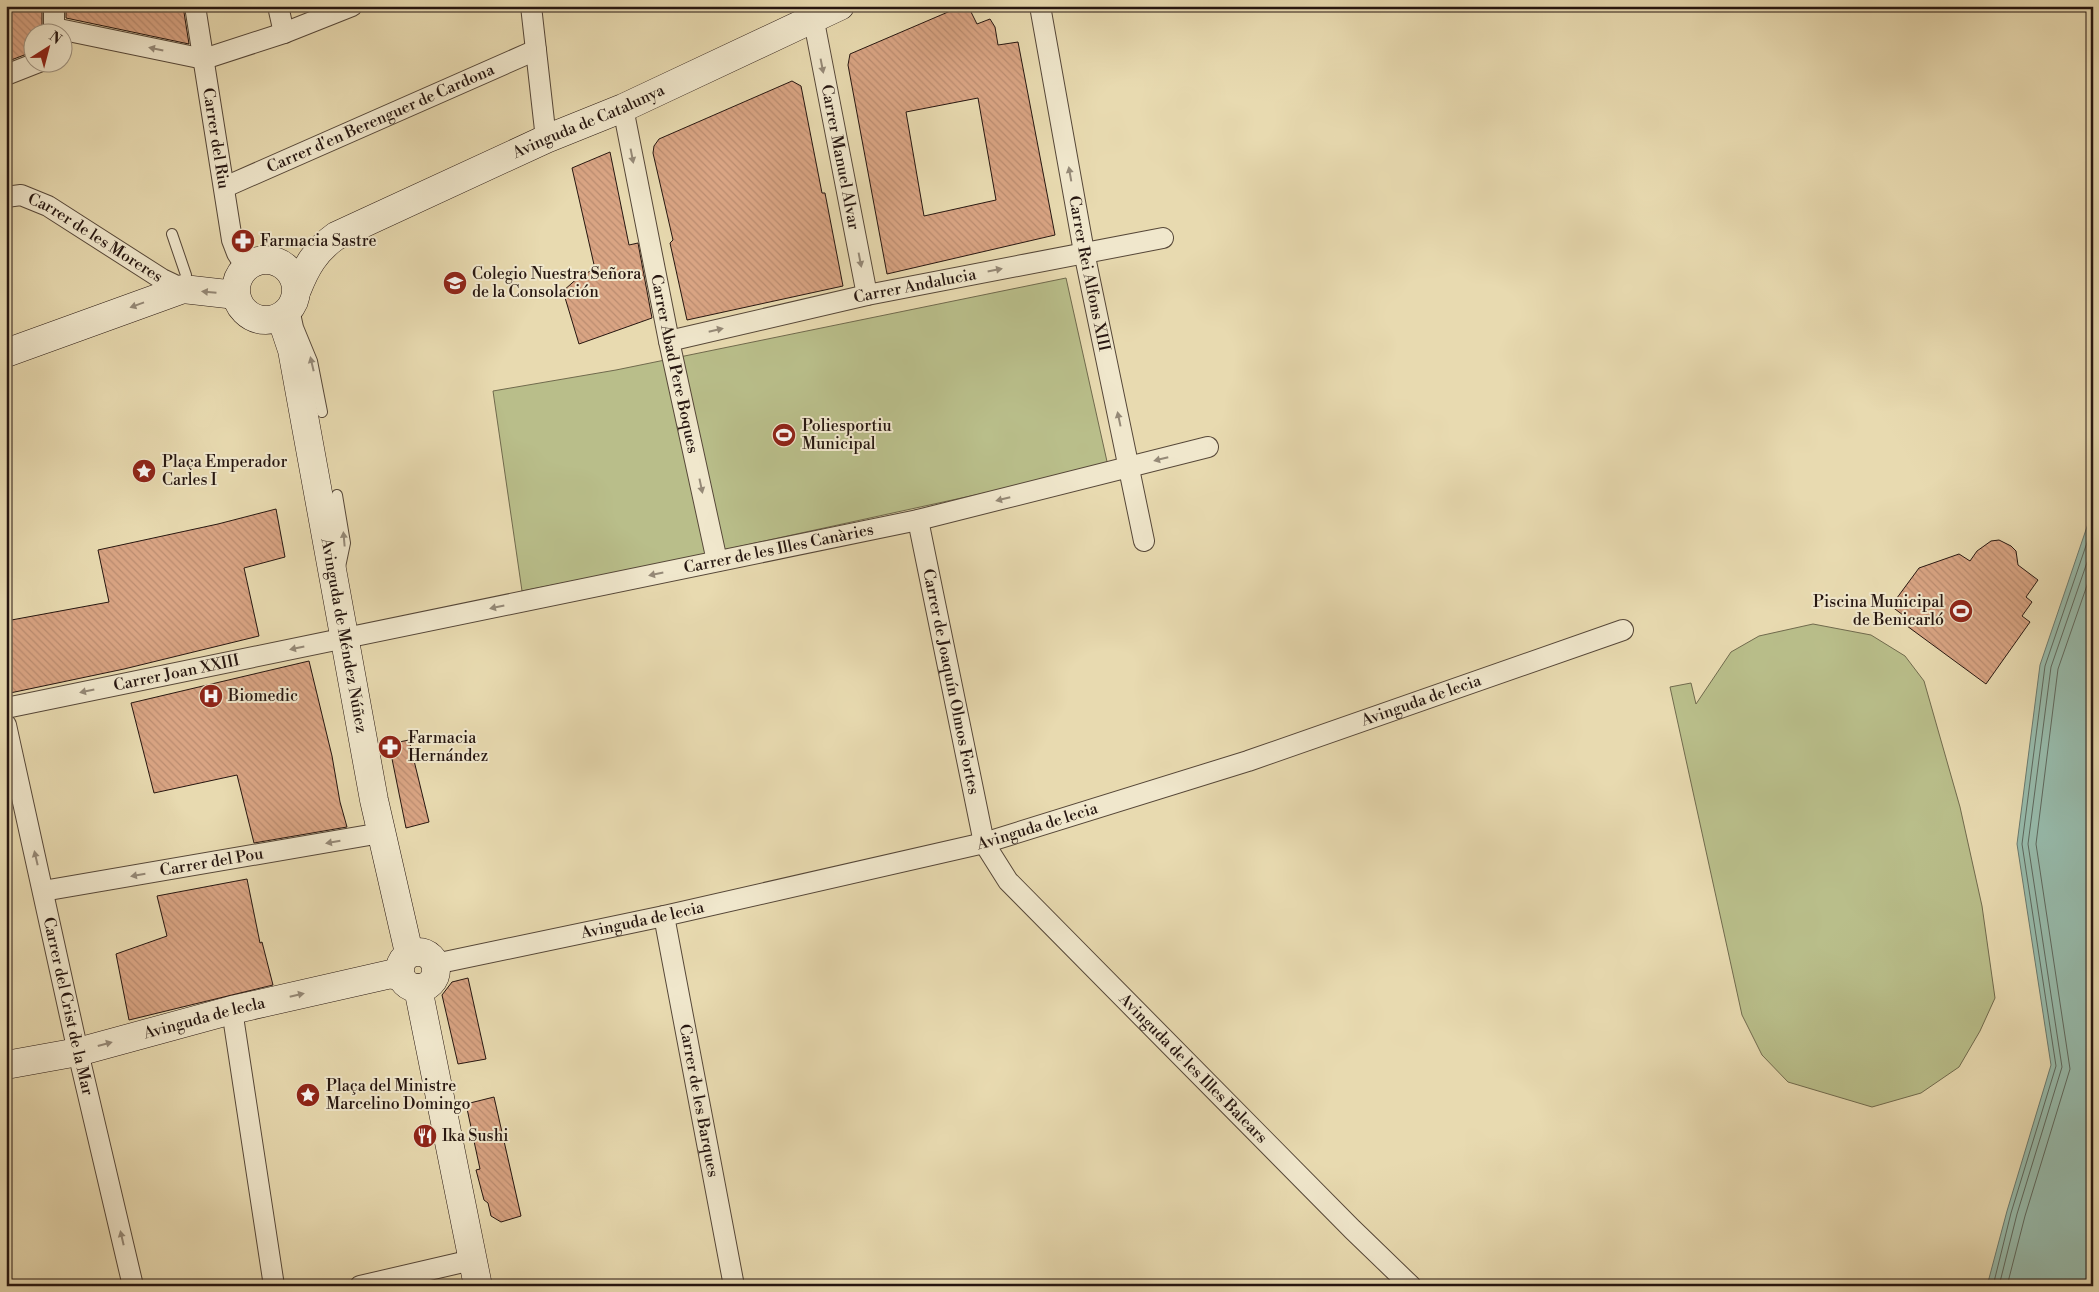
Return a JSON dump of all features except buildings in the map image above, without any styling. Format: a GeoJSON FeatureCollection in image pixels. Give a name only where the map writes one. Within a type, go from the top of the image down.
{"type":"FeatureCollection","features":[{"type":"Feature","properties":{"kind":"street"},"geometry":{"type":"LineString","coordinates":[[54,6],[54,22]]}},
{"type":"Feature","properties":{"kind":"street","name":"Carrer del Riu"},"geometry":{"type":"LineString","coordinates":[[195,6],[232,240],[236,253],[259,263]]}},
{"type":"Feature","properties":{"kind":"street"},"geometry":{"type":"LineString","coordinates":[[278,6],[284,33]]}},
{"type":"Feature","properties":{"kind":"street"},"geometry":{"type":"LineString","coordinates":[[72,33],[204,59],[284,33],[352,6]]}},
{"type":"Feature","properties":{"kind":"street"},"geometry":{"type":"LineString","coordinates":[[531,6],[546,139]]}},
{"type":"Feature","properties":{"kind":"street","name":"Avinguda de Catalunya"},"geometry":{"type":"LineString","coordinates":[[259,263],[336,236],[546,139],[623,108],[812,12],[840,6]]}},
{"type":"Feature","properties":{"kind":"street","name":"Carrer Rei Alfons XIII"},"geometry":{"type":"LineString","coordinates":[[1040,6],[1084,252],[1144,541]]}},
{"type":"Feature","properties":{"kind":"street","name":"Carrer Manuel Alvar"},"geometry":{"type":"LineString","coordinates":[[812,12],[867,295]]}},
{"type":"Feature","properties":{"kind":"street","name":"Carrer d'en Berenguer de Cardona"},"geometry":{"type":"LineString","coordinates":[[225,187],[536,50]]}},
{"type":"Feature","properties":{"kind":"street"},"geometry":{"type":"LineString","coordinates":[[6,75],[22,68]]}},
{"type":"Feature","properties":{"kind":"street","name":"Carrer Abad Pere Boques"},"geometry":{"type":"LineString","coordinates":[[623,108],[669,341],[717,562]]}},
{"type":"Feature","properties":{"kind":"street","name":"Carrer de les Moreres"},"geometry":{"type":"LineString","coordinates":[[6,197],[21,195],[48,206],[162,279],[184,282]]}},
{"type":"Feature","properties":{"kind":"street","name":"Avinguda de Catalunya"},"geometry":{"type":"LineString","coordinates":[[290,303],[304,270],[312,258],[336,236]]}},
{"type":"Feature","properties":{"kind":"street","name":"Carrer Andalucia"},"geometry":{"type":"LineString","coordinates":[[669,341],[867,295],[1163,238]]}},
{"type":"Feature","properties":{"kind":"street"},"geometry":{"type":"LineString","coordinates":[[259,263],[280,263],[294,277],[290,303],[263,320],[246,312],[240,305],[236,295],[238,279],[259,263]]}},
{"type":"Feature","properties":{"kind":"street"},"geometry":{"type":"LineString","coordinates":[[6,353],[184,282],[236,295]]}},
{"type":"Feature","properties":{"kind":"street","name":"Avinguda de Méndez Núñez"},"geometry":{"type":"LineString","coordinates":[[290,303],[292,350],[381,834],[478,1286]]}},
{"type":"Feature","properties":{"kind":"street","name":"Carrer de les Illes Canàries"},"geometry":{"type":"LineString","coordinates":[[345,638],[918,520],[1208,447]]}},
{"type":"Feature","properties":{"kind":"street","name":"Carrer de Joaquín Olmos Fortes"},"geometry":{"type":"LineString","coordinates":[[918,520],[984,843]]}},
{"type":"Feature","properties":{"kind":"street","name":"Avinguda de lecia"},"geometry":{"type":"LineString","coordinates":[[435,964],[664,916],[984,843],[1248,761],[1623,630]]}},
{"type":"Feature","properties":{"kind":"street","name":"Carrer Joan XXIII"},"geometry":{"type":"LineString","coordinates":[[6,708],[345,638]]}},
{"type":"Feature","properties":{"kind":"street","name":"Carrer del Crist de la Mar"},"geometry":{"type":"LineString","coordinates":[[6,725],[78,1052],[133,1286]]}},
{"type":"Feature","properties":{"kind":"street","name":"Carrer del Pou"},"geometry":{"type":"LineString","coordinates":[[43,891],[381,834]]}},
{"type":"Feature","properties":{"kind":"street","name":"Avinguda de les Illes Balears"},"geometry":{"type":"LineString","coordinates":[[984,843],[1008,881],[1352,1230],[1411,1286]]}},
{"type":"Feature","properties":{"kind":"street","name":"Carrer de les Barques"},"geometry":{"type":"LineString","coordinates":[[664,916],[734,1286]]}},
{"type":"Feature","properties":{"kind":"street","name":"Avinguda de lecla"},"geometry":{"type":"LineString","coordinates":[[6,1065],[78,1052],[232,1010],[390,974],[410,973],[415,952],[425,953],[430,956],[435,964]]}},
{"type":"Feature","properties":{"kind":"street"},"geometry":{"type":"LineString","coordinates":[[232,1010],[274,1286]]}},
{"type":"Feature","properties":{"kind":"street"},"geometry":{"type":"LineString","coordinates":[[360,1286],[472,1260]]}},
{"type":"Feature","properties":{"kind":"lane"},"geometry":{"type":"LineString","coordinates":[[172,234],[184,282]]}},
{"type":"Feature","properties":{"kind":"lane"},"geometry":{"type":"LineString","coordinates":[[290,303],[312,361],[322,412]]}},
{"type":"Feature","properties":{"kind":"lane"},"geometry":{"type":"LineString","coordinates":[[335,582],[345,543],[337,495]]}},
{"type":"Feature","properties":{"kind":"green space"},"geometry":{"type":"Polygon","coordinates":[[[1066,278],[1108,466],[650,566],[522,591],[493,391],[616,370],[1066,278]]]}},
{"type":"Feature","properties":{"kind":"green space"},"geometry":{"type":"Polygon","coordinates":[[[1813,624],[1871,635],[1905,656],[1924,681],[1960,807],[1982,906],[1995,998],[1980,1031],[1959,1067],[1921,1093],[1872,1107],[1788,1082],[1762,1055],[1742,1015],[1670,687],[1691,683],[1696,704],[1731,652],[1759,636],[1813,624]]]}},
{"type":"Feature","properties":{"kind":"water"},"geometry":{"type":"Polygon","coordinates":[[[2093,509],[2093,1286],[1987,1286],[2007,1211],[2051,1065],[2017,844],[2040,665],[2093,509]]]}},
{"type":"Feature","properties":{"kind":"place","name":"Farmacia Sastre"},"geometry":{"type":"Point","coordinates":[243,241]}},
{"type":"Feature","properties":{"kind":"place","name":"Colegio Nuestra Señora de la Consolación"},"geometry":{"type":"Point","coordinates":[455,283]}},
{"type":"Feature","properties":{"kind":"place","name":"Poliesportiu Municipal"},"geometry":{"type":"Point","coordinates":[784,435]}},
{"type":"Feature","properties":{"kind":"place","name":"Plaça Emperador Carles I"},"geometry":{"type":"Point","coordinates":[144,471]}},
{"type":"Feature","properties":{"kind":"place","name":"Piscina Municipal de Benicarló"},"geometry":{"type":"Point","coordinates":[1961,611]}},
{"type":"Feature","properties":{"kind":"place","name":"Biomedic"},"geometry":{"type":"Point","coordinates":[211,696]}},
{"type":"Feature","properties":{"kind":"place","name":"Farmacia Hernández"},"geometry":{"type":"Point","coordinates":[390,747]}},
{"type":"Feature","properties":{"kind":"place","name":"Plaça del Ministre Marcelino Domingo"},"geometry":{"type":"Point","coordinates":[308,1095]}},
{"type":"Feature","properties":{"kind":"place","name":"Ika Sushi"},"geometry":{"type":"Point","coordinates":[425,1136]}}]}
